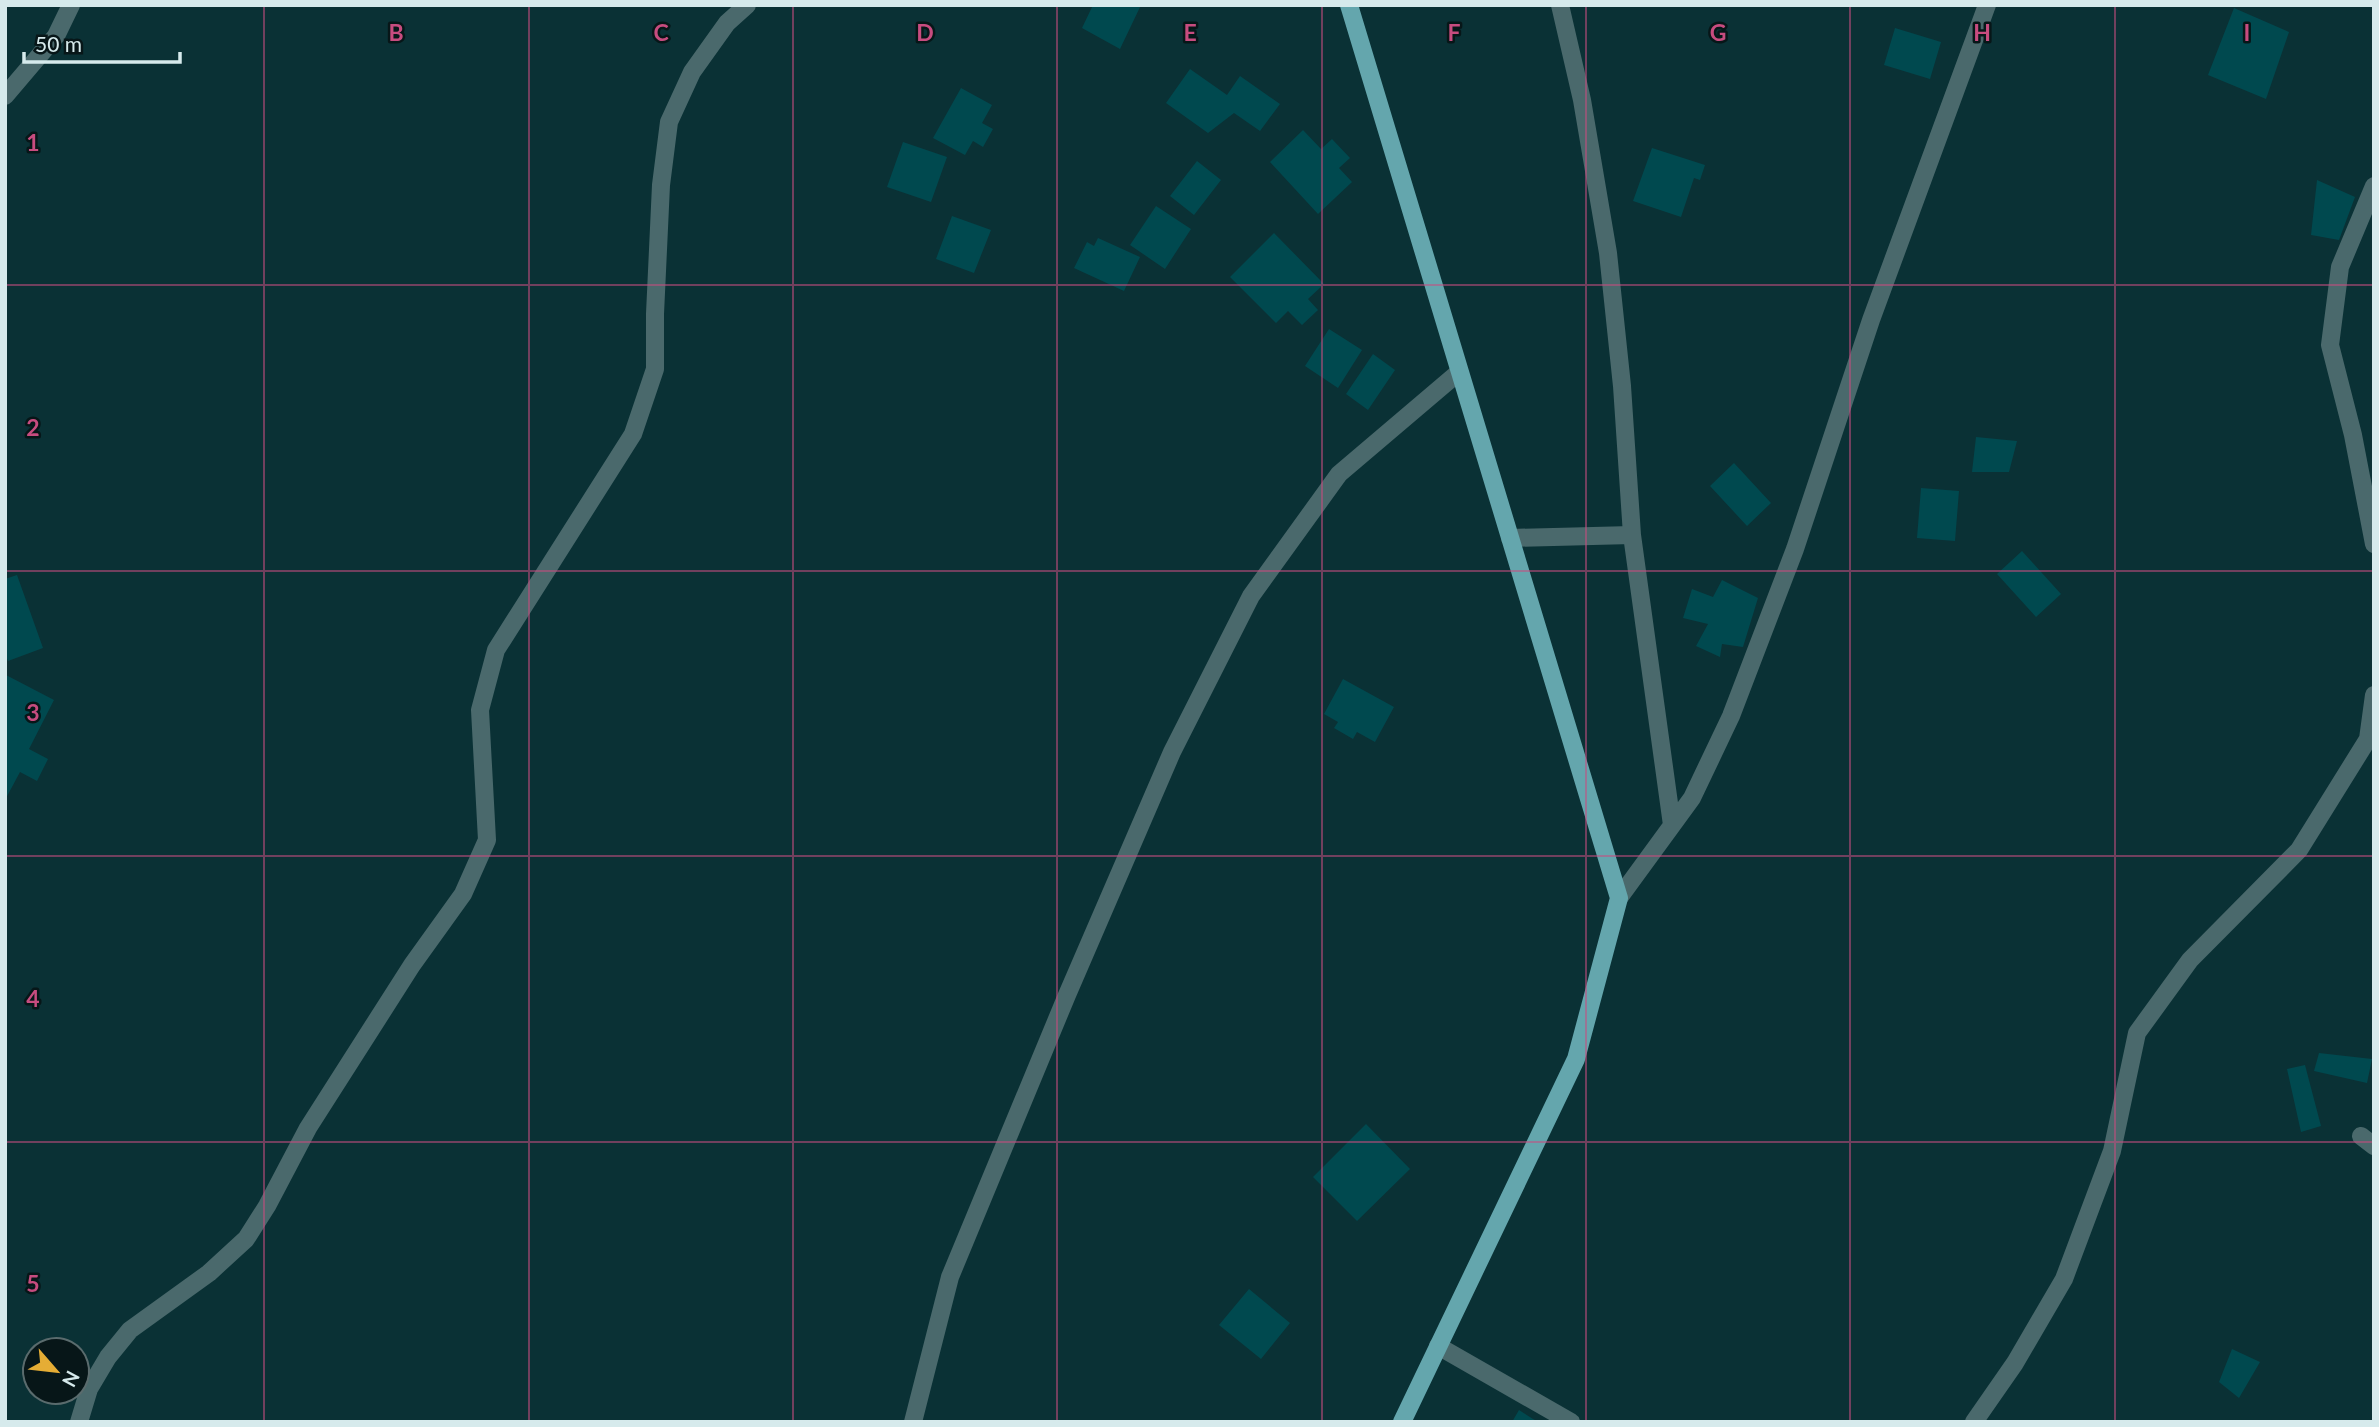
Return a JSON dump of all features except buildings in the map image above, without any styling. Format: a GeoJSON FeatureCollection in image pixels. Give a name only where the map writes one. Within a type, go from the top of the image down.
{"type":"FeatureCollection","features":[{"type":"Feature","properties":{"kind":"main road"},"geometry":{"type":"LineString","coordinates":[[1349,5],[1619,898],[1576,1059],[1402,1422]]}},
{"type":"Feature","properties":{"kind":"street"},"geometry":{"type":"LineString","coordinates":[[5,96],[56,36],[71,5]]}},
{"type":"Feature","properties":{"kind":"street"},"geometry":{"type":"LineString","coordinates":[[79,1422],[89,1389],[108,1357],[130,1331],[209,1273],[246,1239],[316,1116],[412,965],[463,894],[488,840],[480,710],[496,650],[633,434],[655,369],[661,185],[669,122],[692,72],[727,23],[747,5]]}},
{"type":"Feature","properties":{"kind":"street"},"geometry":{"type":"LineString","coordinates":[[1560,5],[1582,100],[1608,253],[1622,386],[1632,535],[1672,825]]}},
{"type":"Feature","properties":{"kind":"street"},"geometry":{"type":"LineString","coordinates":[[1619,898],[1692,797],[1731,716],[1796,549],[1871,320],[1987,5]]}},
{"type":"Feature","properties":{"kind":"street"},"geometry":{"type":"LineString","coordinates":[[2374,186],[2340,267],[2330,345],[2353,435],[2374,544]]}},
{"type":"Feature","properties":{"kind":"street"},"geometry":{"type":"LineString","coordinates":[[914,1422],[950,1277],[1172,752],[1251,596],[1339,474],[1459,372]]}},
{"type":"Feature","properties":{"kind":"street"},"geometry":{"type":"LineString","coordinates":[[1510,538],[1632,535]]}},
{"type":"Feature","properties":{"kind":"street"},"geometry":{"type":"LineString","coordinates":[[1974,1422],[2015,1363],[2064,1279],[2112,1151],[2137,1033],[2190,960],[2299,850],[2368,739],[2374,695]]}},
{"type":"Feature","properties":{"kind":"street"},"geometry":{"type":"LineString","coordinates":[[1438,1346],[1571,1422]]}}]}
